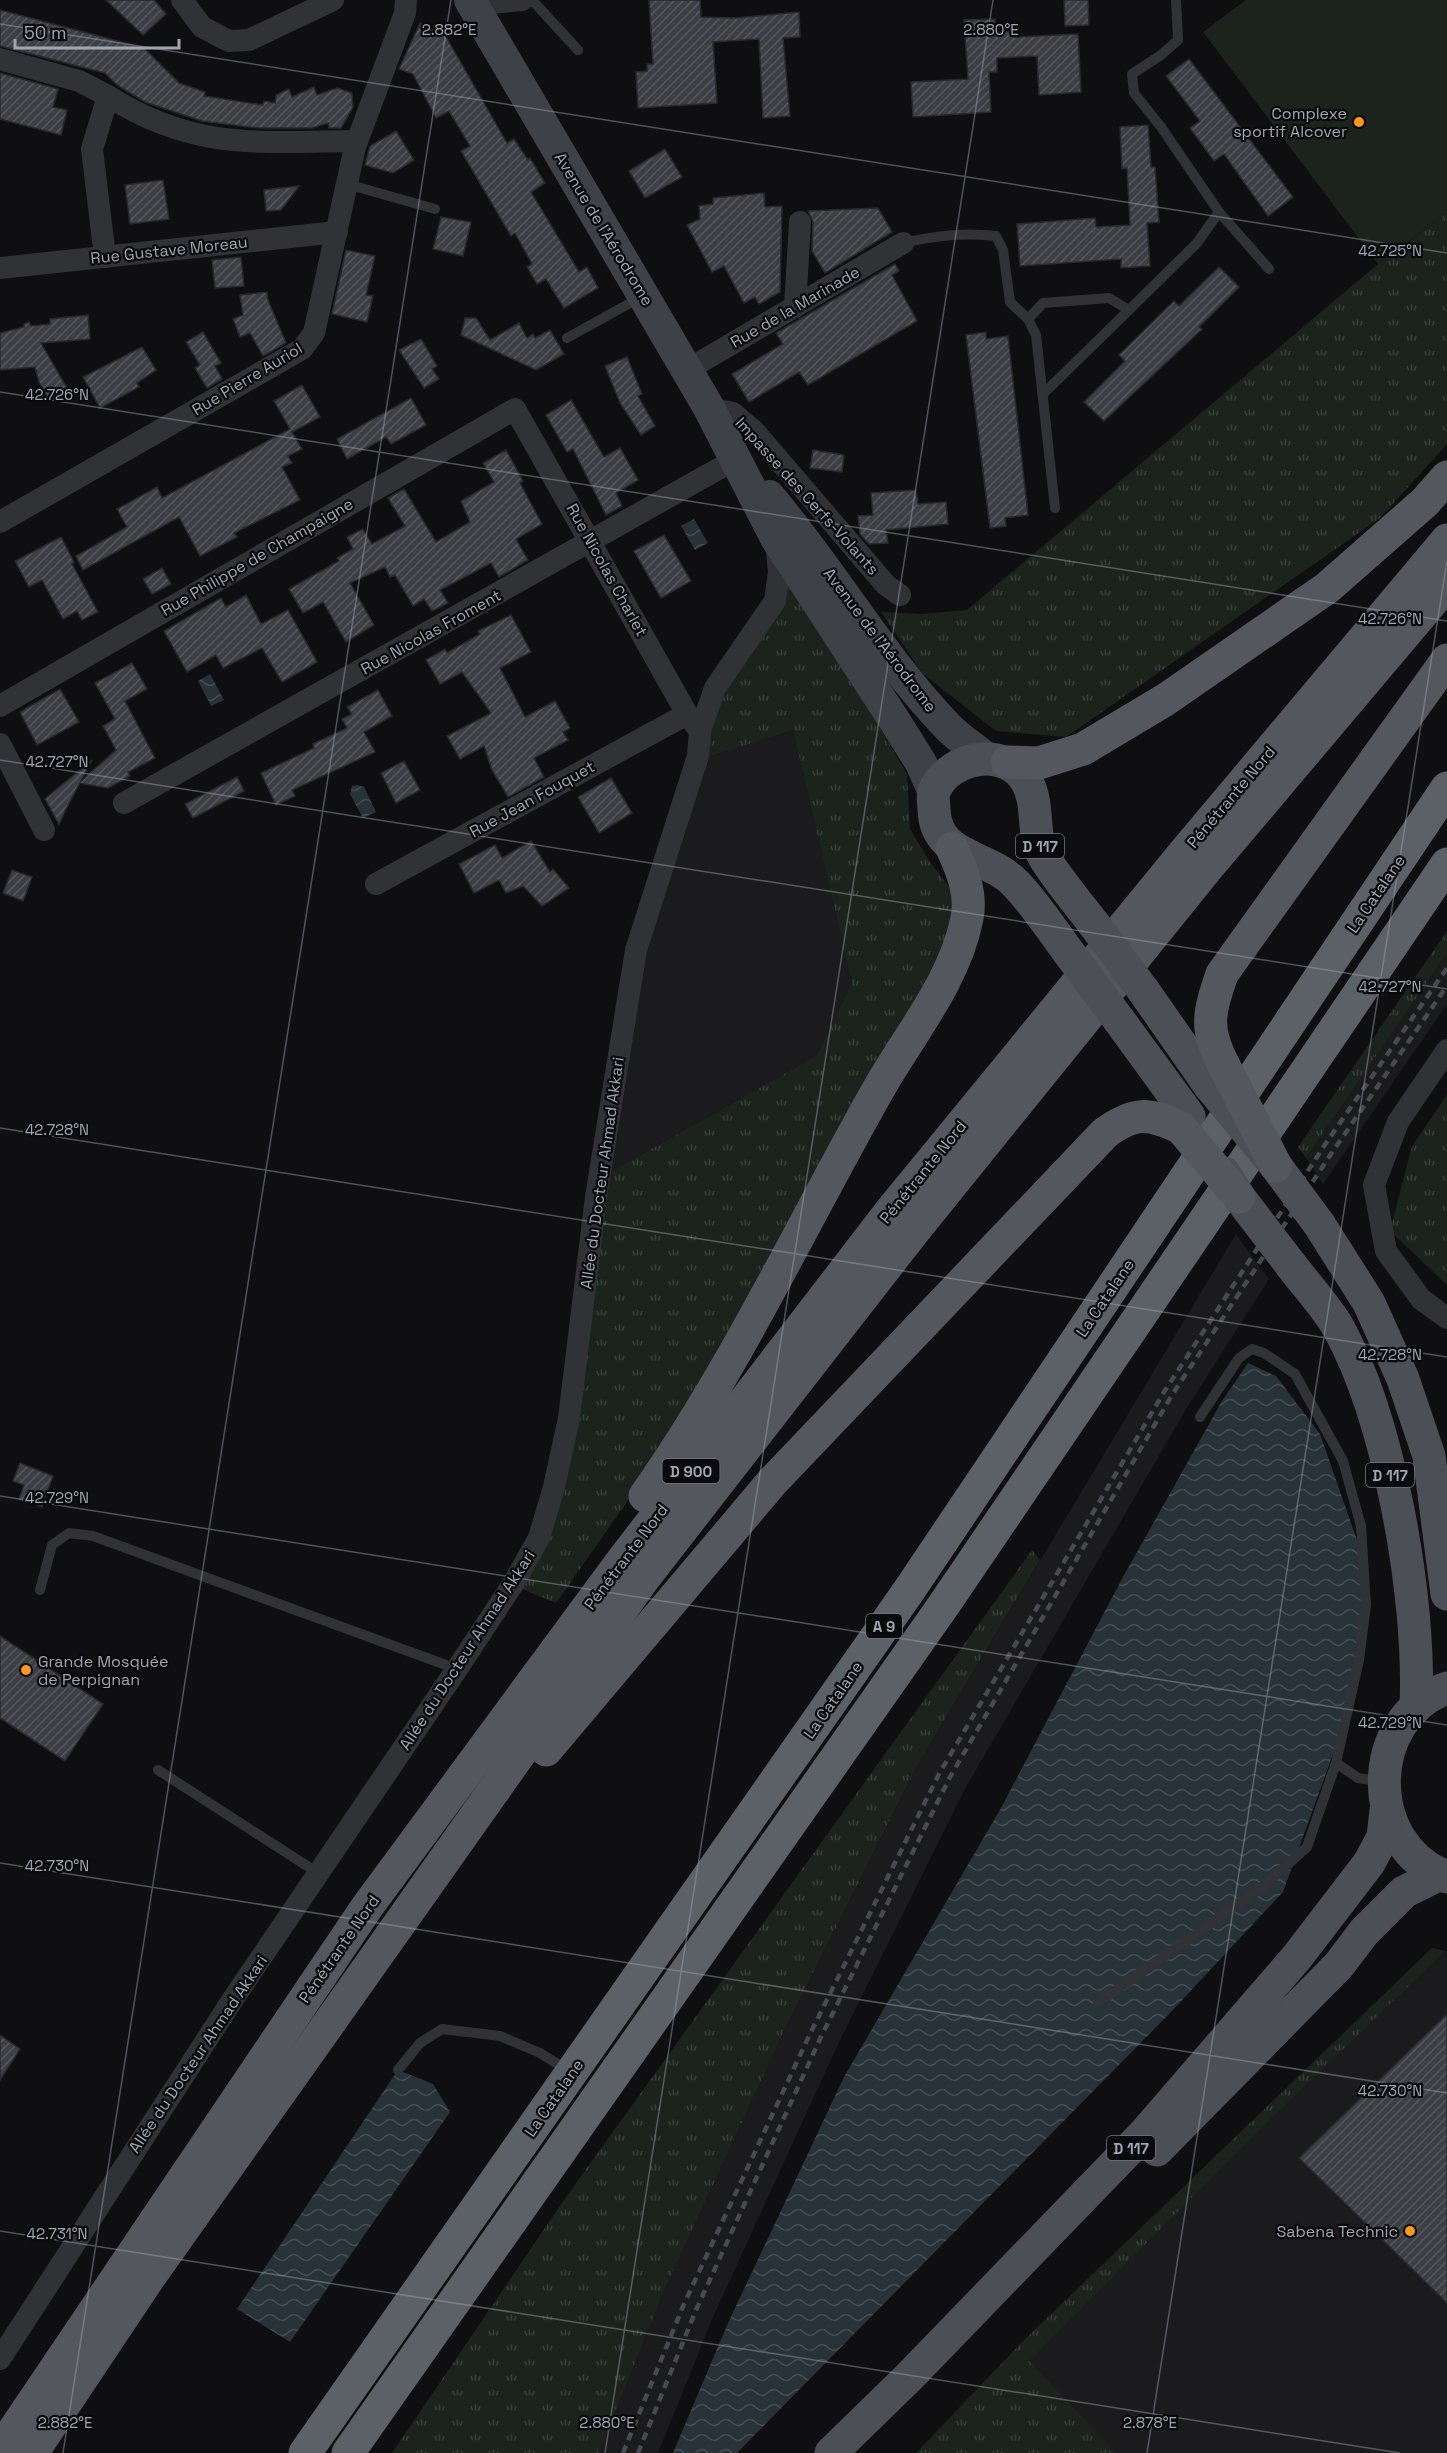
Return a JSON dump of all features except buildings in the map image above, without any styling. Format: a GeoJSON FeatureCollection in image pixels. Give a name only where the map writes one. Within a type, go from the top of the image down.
{"type":"FeatureCollection","features":[{"type":"Feature","properties":{"kind":"highway"},"geometry":{"type":"LineString","coordinates":[[996,760],[1039,763],[1083,749],[1165,700],[1327,588],[1425,502],[1447,477]]}},
{"type":"Feature","properties":{"kind":"highway","name":"Pénétrante Nord"},"geometry":{"type":"LineString","coordinates":[[0,2451],[367,1907],[622,1561],[890,1212],[1184,853],[1447,540]]}},
{"type":"Feature","properties":{"kind":"highway","name":"Pénétrante Nord"},"geometry":{"type":"LineString","coordinates":[[32,2453],[148,2279],[644,1578],[921,1222],[1216,858],[1447,584]]}},
{"type":"Feature","properties":{"kind":"highway"},"geometry":{"type":"LineString","coordinates":[[1276,1166],[1217,1076],[1211,1042],[1210,1010],[1222,974],[1447,660]]}},
{"type":"Feature","properties":{"kind":"highway","name":"La Catalane"},"geometry":{"type":"LineString","coordinates":[[305,2453],[910,1589],[1447,788]]}},
{"type":"Feature","properties":{"kind":"highway"},"geometry":{"type":"LineString","coordinates":[[367,1907],[565,1609],[681,1444],[770,1291],[878,1090],[954,962],[968,916],[966,881],[952,848]]}},
{"type":"Feature","properties":{"kind":"highway","name":"A 9"},"geometry":{"type":"LineString","coordinates":[[348,2453],[943,1606],[1447,864]]}},
{"type":"Feature","properties":{"kind":"highway"},"geometry":{"type":"LineString","coordinates":[[148,2279],[502,1802],[773,1481],[1105,1133],[1118,1124],[1140,1115],[1185,1122],[1239,1197]]}},
{"type":"Feature","properties":{"kind":"main road","name":"Avenue de l'Aérodrome"},"geometry":{"type":"LineString","coordinates":[[471,3],[710,408],[776,538],[891,714],[921,763],[934,793]]}},
{"type":"Feature","properties":{"kind":"main road","name":"Avenue de l'Aérodrome"},"geometry":{"type":"LineString","coordinates":[[736,459],[793,525],[913,686],[948,727],[996,760]]}},
{"type":"Feature","properties":{"kind":"main road"},"geometry":{"type":"LineString","coordinates":[[952,848],[942,837],[934,821],[934,793],[945,776],[963,763],[996,760]]}},
{"type":"Feature","properties":{"kind":"main road","name":"D 117"},"geometry":{"type":"LineString","coordinates":[[996,760],[1027,780],[1034,800],[1036,830],[1043,855],[1143,990],[1217,1076]]}},
{"type":"Feature","properties":{"kind":"main road","name":"D 117"},"geometry":{"type":"LineString","coordinates":[[952,848],[995,866],[1016,884],[1119,1020],[1185,1122]]}},
{"type":"Feature","properties":{"kind":"main road","name":"D 117"},"geometry":{"type":"LineString","coordinates":[[1276,1166],[1319,1224],[1369,1303],[1403,1379],[1430,1456],[1447,1594]]}},
{"type":"Feature","properties":{"kind":"main road","name":"D 117"},"geometry":{"type":"LineString","coordinates":[[1239,1197],[1337,1326],[1365,1388],[1389,1473],[1409,1581],[1418,1672],[1416,1707]]}},
{"type":"Feature","properties":{"kind":"main road"},"geometry":{"type":"LineString","coordinates":[[1443,1876],[1416,1858],[1398,1837],[1384,1796],[1386,1754],[1398,1728],[1416,1707],[1447,1688]]}},
{"type":"Feature","properties":{"kind":"main road","name":"D 117"},"geometry":{"type":"LineString","coordinates":[[831,2453],[926,2360],[1144,2134],[1297,1957],[1369,1863],[1383,1837],[1384,1796]]}},
{"type":"Feature","properties":{"kind":"main road","name":"D 117"},"geometry":{"type":"LineString","coordinates":[[855,2453],[1006,2305],[1339,1965],[1364,1932],[1404,1892],[1443,1876]]}},
{"type":"Feature","properties":{"kind":"street"},"geometry":{"type":"LineString","coordinates":[[182,0],[202,27],[229,40],[249,40],[333,0]]}},
{"type":"Feature","properties":{"kind":"street","name":"Rue Pierre Auriol"},"geometry":{"type":"LineString","coordinates":[[0,522],[302,349],[314,333],[357,141],[405,13],[406,0]]}},
{"type":"Feature","properties":{"kind":"street"},"geometry":{"type":"LineString","coordinates":[[471,3],[522,0]]}},
{"type":"Feature","properties":{"kind":"street"},"geometry":{"type":"LineString","coordinates":[[0,59],[79,81],[154,122],[199,136],[247,143],[357,141]]}},
{"type":"Feature","properties":{"kind":"street"},"geometry":{"type":"LineString","coordinates":[[105,257],[92,149],[108,96]]}},
{"type":"Feature","properties":{"kind":"street"},"geometry":{"type":"LineString","coordinates":[[795,307],[800,222]]}},
{"type":"Feature","properties":{"kind":"street","name":"Rue Gustave Moreau"},"geometry":{"type":"LineString","coordinates":[[0,268],[338,232]]}},
{"type":"Feature","properties":{"kind":"street","name":"Rue de la Marinade"},"geometry":{"type":"LineString","coordinates":[[687,370],[903,243]]}},
{"type":"Feature","properties":{"kind":"street","name":"Impasse des Cerfs-Volants"},"geometry":{"type":"LineString","coordinates":[[710,408],[733,413],[754,431],[886,585],[900,595]]}},
{"type":"Feature","properties":{"kind":"street","name":"Rue Nicolas Charlet"},"geometry":{"type":"LineString","coordinates":[[514,409],[694,722]]}},
{"type":"Feature","properties":{"kind":"street","name":"Rue Philippe de Champaigne"},"geometry":{"type":"LineString","coordinates":[[0,706],[514,409]]}},
{"type":"Feature","properties":{"kind":"street","name":"Rue Nicolas Froment"},"geometry":{"type":"LineString","coordinates":[[124,804],[736,459]]}},
{"type":"Feature","properties":{"kind":"street","name":"Allée du Docteur Ahmad Akkari"},"geometry":{"type":"LineString","coordinates":[[0,2359],[103,2198],[318,1874],[457,1670],[513,1584],[539,1538],[554,1487],[569,1418],[596,1197],[636,950],[698,756],[694,722],[775,601],[779,572],[776,538]]}},
{"type":"Feature","properties":{"kind":"street","name":"Rue Jean Fouquet"},"geometry":{"type":"LineString","coordinates":[[376,884],[694,722]]}},
{"type":"Feature","properties":{"kind":"street"},"geometry":{"type":"LineString","coordinates":[[0,744],[44,830]]}},
{"type":"Feature","properties":{"kind":"street"},"geometry":{"type":"LineString","coordinates":[[1447,1050],[1398,1122],[1374,1185],[1386,1251],[1421,1299],[1447,1318]]}},
{"type":"Feature","properties":{"kind":"lane"},"geometry":{"type":"LineString","coordinates":[[532,0],[578,50]]}},
{"type":"Feature","properties":{"kind":"lane"},"geometry":{"type":"LineString","coordinates":[[1176,0],[1178,40],[1161,55],[1132,74],[1134,93],[1161,127],[1219,212],[1269,268]]}},
{"type":"Feature","properties":{"kind":"lane"},"geometry":{"type":"LineString","coordinates":[[347,184],[435,209]]}},
{"type":"Feature","properties":{"kind":"lane"},"geometry":{"type":"LineString","coordinates":[[1043,394],[1197,243],[1219,212]]}},
{"type":"Feature","properties":{"kind":"lane"},"geometry":{"type":"LineString","coordinates":[[903,243],[960,234],[996,236],[1003,250],[1010,302],[1028,319],[1036,335],[1054,508]]}},
{"type":"Feature","properties":{"kind":"lane"},"geometry":{"type":"LineString","coordinates":[[567,338],[644,295]]}},
{"type":"Feature","properties":{"kind":"lane"},"geometry":{"type":"LineString","coordinates":[[1028,319],[1043,303],[1109,298],[1129,310]]}},
{"type":"Feature","properties":{"kind":"lane"},"geometry":{"type":"LineString","coordinates":[[1098,2003],[1265,1885],[1307,1847],[1336,1764],[1359,1660],[1366,1605],[1361,1526],[1343,1461],[1295,1374],[1264,1353],[1252,1348],[1239,1359],[1200,1417]]}},
{"type":"Feature","properties":{"kind":"lane"},"geometry":{"type":"LineString","coordinates":[[40,1590],[52,1545],[69,1533],[93,1536],[457,1670]]}},
{"type":"Feature","properties":{"kind":"lane"},"geometry":{"type":"LineString","coordinates":[[1336,1764],[1384,1796]]}},
{"type":"Feature","properties":{"kind":"lane"},"geometry":{"type":"LineString","coordinates":[[158,1770],[318,1874]]}},
{"type":"Feature","properties":{"kind":"lane"},"geometry":{"type":"LineString","coordinates":[[398,2070],[420,2043],[442,2029],[500,2036],[540,2053],[572,2073]]}},
{"type":"Feature","properties":{"kind":"shaded area"},"geometry":{"type":"Polygon","coordinates":[[[793,730],[852,983],[816,1056],[607,1174],[644,952],[706,758],[793,730]]]}},
{"type":"Feature","properties":{"kind":"shaded area"},"geometry":{"type":"Polygon","coordinates":[[[1447,953],[1447,1004],[1323,1184],[1306,1158],[1447,953]]]}},
{"type":"Feature","properties":{"kind":"shaded area"},"geometry":{"type":"Polygon","coordinates":[[[1236,1234],[1269,1279],[1188,1406],[966,1787],[839,2042],[713,2317],[658,2453],[599,2453],[663,2293],[785,2029],[917,1766],[1236,1234]]]}},
{"type":"Feature","properties":{"kind":"shaded area"},"geometry":{"type":"Polygon","coordinates":[[[1432,1948],[1447,1951],[1447,2453],[920,2453],[1432,1948]]]}},
{"type":"Feature","properties":{"kind":"green space","name":"Complexe sportif Alcover"},"geometry":{"type":"Polygon","coordinates":[[[1246,0],[1447,0],[1447,213],[1378,264],[1203,32],[1246,0]]]}},
{"type":"Feature","properties":{"kind":"green space"},"geometry":{"type":"Polygon","coordinates":[[[1447,213],[1447,444],[1380,518],[1066,737],[996,731],[923,674],[881,612],[922,614],[967,610],[1378,264],[1447,213]]]}},
{"type":"Feature","properties":{"kind":"green space"},"geometry":{"type":"Polygon","coordinates":[[[788,572],[907,774],[910,829],[930,862],[952,891],[953,920],[944,958],[672,1438],[556,1603],[520,1588],[547,1541],[607,1174],[816,1056],[852,983],[793,730],[706,758],[710,733],[726,685],[788,572]]]}},
{"type":"Feature","properties":{"kind":"green space"},"geometry":{"type":"Polygon","coordinates":[[[1447,931],[1447,953],[1306,1158],[1298,1147],[1447,931]]]}},
{"type":"Feature","properties":{"kind":"green space"},"geometry":{"type":"Polygon","coordinates":[[[1447,1095],[1447,1285],[1390,1231],[1412,1146],[1447,1095]]]}},
{"type":"Feature","properties":{"kind":"green space"},"geometry":{"type":"Polygon","coordinates":[[[1032,1550],[1040,1560],[917,1766],[785,2029],[663,2293],[599,2453],[392,2453],[566,2197],[1032,1550]]]}},
{"type":"Feature","properties":{"kind":"green space"},"geometry":{"type":"Polygon","coordinates":[[[1432,1948],[1445,1951],[1253,2136],[1029,2361],[1116,2453],[916,2453],[1022,2342],[1432,1948]]]}},
{"type":"Feature","properties":{"kind":"water"},"geometry":{"type":"Polygon","coordinates":[[[694,519],[708,543],[695,550],[681,526],[694,519]]]}},
{"type":"Feature","properties":{"kind":"water"},"geometry":{"type":"Polygon","coordinates":[[[210,674],[224,700],[211,706],[198,681],[210,674]]]}},
{"type":"Feature","properties":{"kind":"water"},"geometry":{"type":"Polygon","coordinates":[[[352,786],[364,787],[376,812],[363,818],[350,794],[352,786]]]}},
{"type":"Feature","properties":{"kind":"water"},"geometry":{"type":"Polygon","coordinates":[[[1248,1363],[1276,1376],[1320,1434],[1368,1572],[1346,1718],[1283,1892],[1169,2014],[737,2453],[673,2453],[728,2323],[844,2077],[1001,1808],[1123,1577],[1222,1401],[1248,1363]]]}},
{"type":"Feature","properties":{"kind":"water"},"geometry":{"type":"Polygon","coordinates":[[[398,2070],[433,2084],[450,2112],[290,2342],[237,2309],[398,2070]]]}},
{"type":"Feature","properties":{"kind":"railway"},"geometry":{"type":"LineString","coordinates":[[623,2453],[684,2304],[809,2036],[939,1774],[1164,1392],[1324,1146],[1447,968]]}},
{"type":"Feature","properties":{"kind":"railway"},"geometry":{"type":"LineString","coordinates":[[638,2453],[696,2310],[820,2039],[950,1777],[1172,1395],[1333,1151],[1447,986]]}},
{"type":"Feature","properties":{"kind":"place","name":"Complexe sportif Alcover"},"geometry":{"type":"Point","coordinates":[1359,122]}},
{"type":"Feature","properties":{"kind":"place","name":"Grande Mosquée de Perpignan"},"geometry":{"type":"Point","coordinates":[26,1670]}},
{"type":"Feature","properties":{"kind":"place","name":"Sabena Technic"},"geometry":{"type":"Point","coordinates":[1410,2231]}}]}
